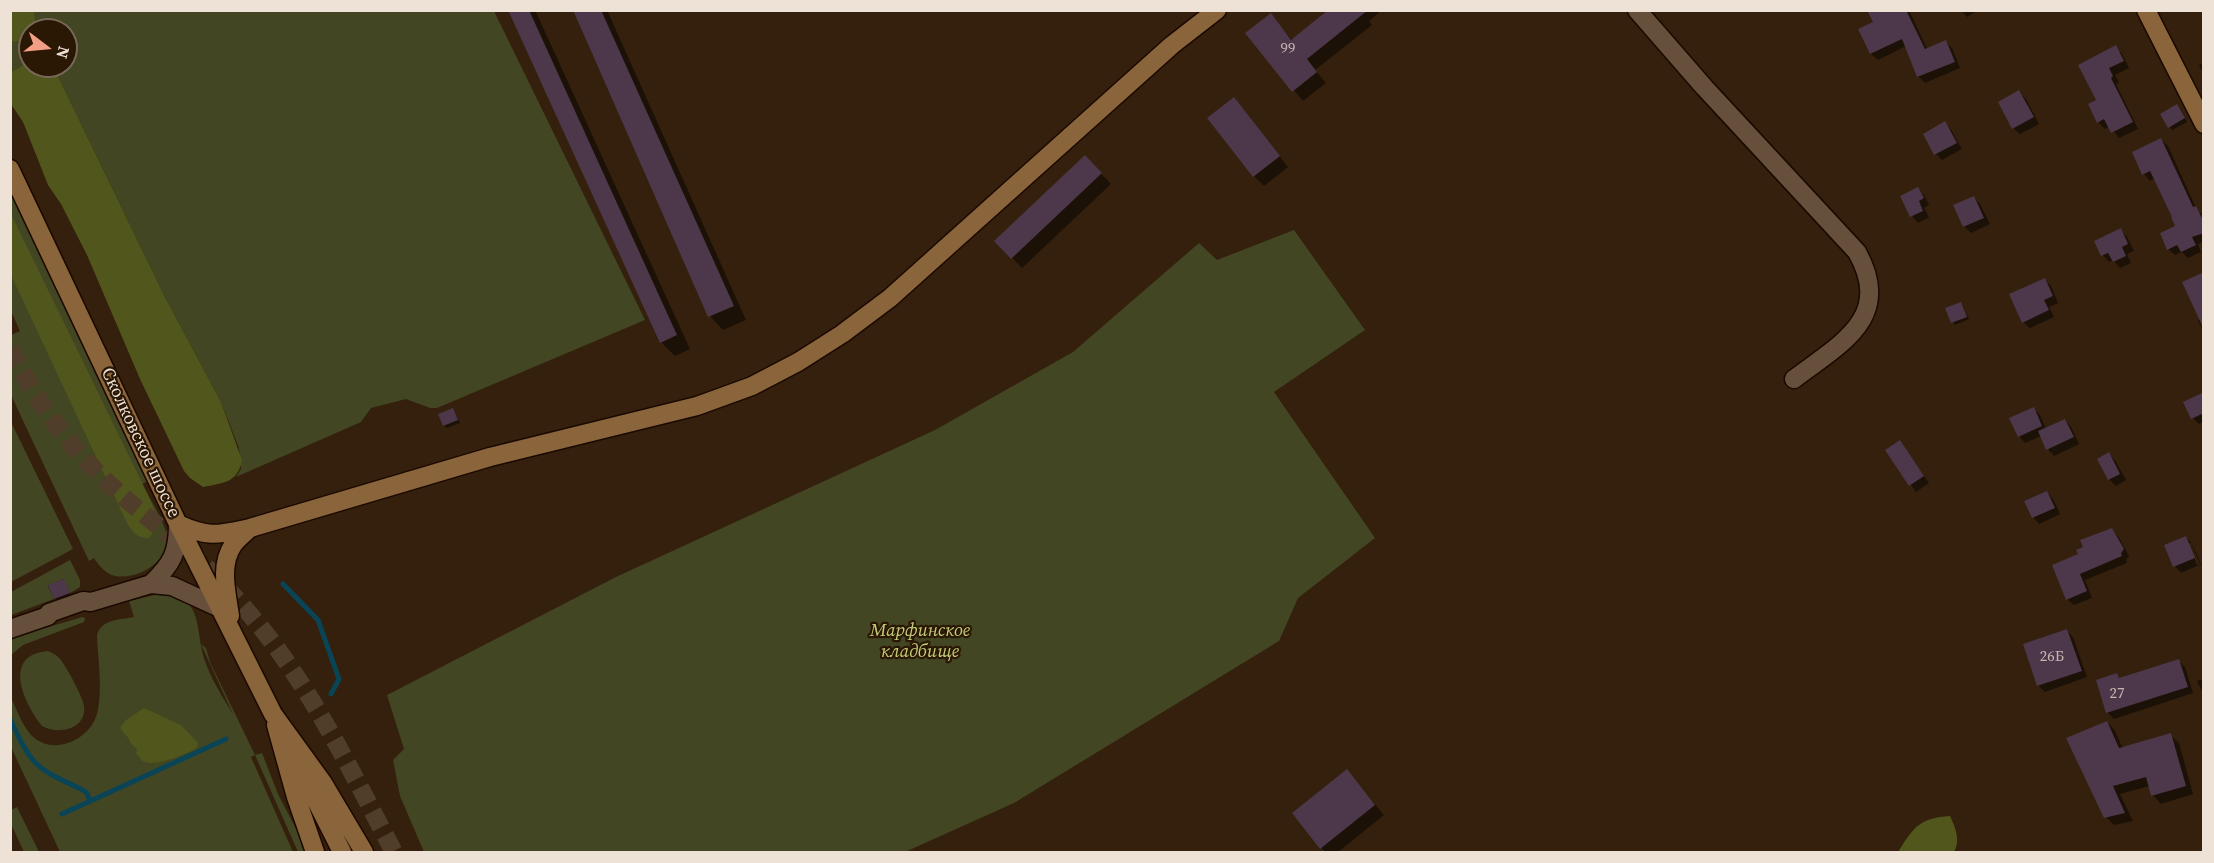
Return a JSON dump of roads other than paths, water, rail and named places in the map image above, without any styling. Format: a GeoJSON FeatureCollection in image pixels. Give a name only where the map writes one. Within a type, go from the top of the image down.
{"type":"FeatureCollection","features":[{"type":"Feature","properties":{"kind":"street"},"geometry":{"type":"LineString","coordinates":[[151,584],[168,567],[175,553],[178,524],[198,532],[219,535],[250,528],[490,457],[697,406],[752,386],[798,363],[890,298],[1172,45],[1216,10]]}},
{"type":"Feature","properties":{"kind":"street"},"geometry":{"type":"LineString","coordinates":[[1637,10],[1704,87],[1857,252],[1864,264],[1869,280],[1869,298],[1864,318],[1852,334],[1794,379]]}},
{"type":"Feature","properties":{"kind":"street"},"geometry":{"type":"LineString","coordinates":[[2146,10],[2204,124]]}},
{"type":"Feature","properties":{"kind":"street","name":"Сколковское шоссе"},"geometry":{"type":"LineString","coordinates":[[10,169],[178,524],[273,714],[323,783],[364,852]]}},
{"type":"Feature","properties":{"kind":"street"},"geometry":{"type":"LineString","coordinates":[[232,633],[224,578],[225,562],[233,545],[250,528]]}},
{"type":"Feature","properties":{"kind":"street"},"geometry":{"type":"LineString","coordinates":[[10,629],[48,616],[49,613],[83,600],[91,602],[151,584],[172,586],[220,608]]}},
{"type":"Feature","properties":{"kind":"street"},"geometry":{"type":"LineString","coordinates":[[273,714],[342,852]]}},
{"type":"Feature","properties":{"kind":"street","name":"Сколковское шоссе"},"geometry":{"type":"LineString","coordinates":[[273,714],[296,797],[315,852]]}},
{"type":"Feature","properties":{"kind":"waterway"},"geometry":{"type":"LineString","coordinates":[[283,584],[318,620],[339,679],[331,694]]}},
{"type":"Feature","properties":{"kind":"waterway"},"geometry":{"type":"LineString","coordinates":[[10,719],[24,747],[36,764],[87,793],[90,801]]}},
{"type":"Feature","properties":{"kind":"waterway"},"geometry":{"type":"LineString","coordinates":[[62,814],[226,739]]}},
{"type":"Feature","properties":{"kind":"tunnel"},"geometry":{"type":"LineString","coordinates":[[10,348],[50,417],[88,463],[212,573],[263,630],[324,722],[394,852]]}},
{"type":"Feature","properties":{"kind":"park label","name":"Марфинское кладбище"},"geometry":{"type":"Point","coordinates":[920,641]}}]}
